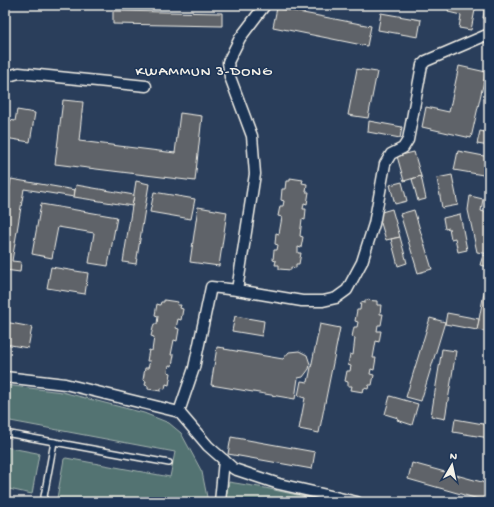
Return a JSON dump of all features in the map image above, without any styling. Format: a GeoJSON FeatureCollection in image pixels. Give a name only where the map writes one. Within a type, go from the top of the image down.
{"type":"FeatureCollection","features":[{"type":"Feature","properties":{"kind":"street"},"geometry":{"type":"LineString","coordinates":[[237,290],[255,174],[252,136],[230,77],[228,62],[240,38],[264,5]]}},
{"type":"Feature","properties":{"kind":"street"},"geometry":{"type":"LineString","coordinates":[[179,412],[194,368],[211,287],[302,301],[323,301],[336,298],[347,290],[362,262],[374,224],[385,164],[391,154],[403,148],[408,140],[422,65],[426,61],[489,34]]}},
{"type":"Feature","properties":{"kind":"street"},"geometry":{"type":"LineString","coordinates":[[5,77],[19,72],[146,86]]}},
{"type":"Feature","properties":{"kind":"street"},"geometry":{"type":"LineString","coordinates":[[5,377],[65,384],[179,412],[208,446],[234,469],[279,484],[357,502]]}},
{"type":"Feature","properties":{"kind":"street"},"geometry":{"type":"LineString","coordinates":[[220,502],[224,460]]}},
{"type":"Feature","properties":{"kind":"lane"},"geometry":{"type":"LineString","coordinates":[[5,433],[169,463]]}},
{"type":"Feature","properties":{"kind":"lane"},"geometry":{"type":"LineString","coordinates":[[44,502],[54,442]]}},
{"type":"Feature","properties":{"kind":"green space"},"geometry":{"type":"Polygon","coordinates":[[[5,385],[62,392],[144,413],[169,423],[181,433],[202,472],[208,502],[77,502],[57,498],[64,459],[66,458],[170,477],[175,452],[5,420],[5,385]]]}},
{"type":"Feature","properties":{"kind":"green space"},"geometry":{"type":"Polygon","coordinates":[[[5,447],[39,454],[32,494],[9,489],[7,502],[5,502],[5,447]]]}},
{"type":"Feature","properties":{"kind":"green space"},"geometry":{"type":"Polygon","coordinates":[[[229,482],[329,502],[272,502],[263,500],[262,502],[225,502],[229,482]]]}},
{"type":"Feature","properties":{"kind":"building"},"geometry":{"type":"Polygon","coordinates":[[[449,5],[476,5],[471,30],[459,28],[461,15],[448,12],[449,5]]]}},
{"type":"Feature","properties":{"kind":"building"},"geometry":{"type":"Polygon","coordinates":[[[485,5],[489,5],[489,19],[483,18],[485,5]]]}},
{"type":"Feature","properties":{"kind":"building"},"geometry":{"type":"Polygon","coordinates":[[[277,8],[371,26],[367,46],[273,27],[277,8]]]}},
{"type":"Feature","properties":{"kind":"building"},"geometry":{"type":"Polygon","coordinates":[[[113,11],[222,13],[222,26],[113,24],[113,11]]]}},
{"type":"Feature","properties":{"kind":"building"},"geometry":{"type":"Polygon","coordinates":[[[381,13],[421,20],[418,37],[378,30],[381,13]]]}},
{"type":"Feature","properties":{"kind":"building"},"geometry":{"type":"Polygon","coordinates":[[[5,33],[8,34],[5,53],[5,33]]]}},
{"type":"Feature","properties":{"kind":"building"},"geometry":{"type":"Polygon","coordinates":[[[459,66],[486,72],[471,138],[422,127],[426,107],[449,112],[459,66]]]}},
{"type":"Feature","properties":{"kind":"building"},"geometry":{"type":"Polygon","coordinates":[[[357,69],[377,72],[368,118],[348,115],[357,69]]]}},
{"type":"Feature","properties":{"kind":"building"},"geometry":{"type":"Polygon","coordinates":[[[489,89],[489,110],[485,110],[489,89]]]}},
{"type":"Feature","properties":{"kind":"building"},"geometry":{"type":"Polygon","coordinates":[[[63,100],[83,102],[79,141],[175,153],[180,113],[202,116],[195,181],[55,164],[63,100]]]}},
{"type":"Feature","properties":{"kind":"building"},"geometry":{"type":"Polygon","coordinates":[[[17,110],[35,113],[30,142],[5,138],[5,119],[15,121],[17,110]]]}},
{"type":"Feature","properties":{"kind":"building"},"geometry":{"type":"Polygon","coordinates":[[[369,121],[402,127],[400,138],[368,132],[369,121]]]}},
{"type":"Feature","properties":{"kind":"building"},"geometry":{"type":"Polygon","coordinates":[[[480,131],[489,133],[489,146],[477,144],[480,131]]]}},
{"type":"Feature","properties":{"kind":"building"},"geometry":{"type":"Polygon","coordinates":[[[458,151],[489,157],[489,176],[454,170],[458,151]]]}},
{"type":"Feature","properties":{"kind":"building"},"geometry":{"type":"Polygon","coordinates":[[[414,152],[421,176],[404,181],[397,156],[414,152]]]}},
{"type":"Feature","properties":{"kind":"building"},"geometry":{"type":"Polygon","coordinates":[[[452,175],[458,205],[442,208],[437,178],[452,175]]]}},
{"type":"Feature","properties":{"kind":"building"},"geometry":{"type":"Polygon","coordinates":[[[421,176],[426,199],[418,201],[412,179],[421,176]]]}},
{"type":"Feature","properties":{"kind":"building"},"geometry":{"type":"Polygon","coordinates":[[[290,178],[303,180],[302,183],[307,184],[306,192],[309,192],[307,204],[304,203],[303,209],[306,209],[305,220],[302,219],[300,236],[303,237],[301,248],[298,247],[298,253],[301,253],[299,264],[296,264],[296,268],[291,267],[291,270],[279,269],[279,265],[275,265],[276,261],[273,260],[274,250],[277,250],[278,245],[275,244],[276,233],[279,234],[282,217],[278,216],[280,206],[283,206],[284,201],[281,200],[282,189],[285,189],[286,181],[290,181],[290,178]]]}},
{"type":"Feature","properties":{"kind":"building"},"geometry":{"type":"Polygon","coordinates":[[[11,179],[75,190],[74,197],[24,189],[12,261],[21,262],[20,272],[5,270],[5,214],[11,179]]]}},
{"type":"Feature","properties":{"kind":"building"},"geometry":{"type":"Polygon","coordinates":[[[136,181],[149,184],[136,264],[123,262],[136,181]]]}},
{"type":"Feature","properties":{"kind":"building"},"geometry":{"type":"Polygon","coordinates":[[[402,182],[407,201],[395,204],[390,185],[402,182]]]}},
{"type":"Feature","properties":{"kind":"building"},"geometry":{"type":"Polygon","coordinates":[[[76,185],[134,195],[132,206],[74,197],[76,185]]]}},
{"type":"Feature","properties":{"kind":"building"},"geometry":{"type":"Polygon","coordinates":[[[154,192],[195,199],[191,219],[150,212],[154,192]]]}},
{"type":"Feature","properties":{"kind":"building"},"geometry":{"type":"Polygon","coordinates":[[[470,196],[483,199],[481,211],[489,213],[489,254],[477,252],[468,210],[470,196]]]}},
{"type":"Feature","properties":{"kind":"building"},"geometry":{"type":"Polygon","coordinates":[[[41,204],[117,217],[108,266],[89,263],[94,233],[58,227],[52,258],[32,254],[41,204]]]}},
{"type":"Feature","properties":{"kind":"building"},"geometry":{"type":"Polygon","coordinates":[[[198,207],[227,212],[219,266],[190,262],[198,207]]]}},
{"type":"Feature","properties":{"kind":"building"},"geometry":{"type":"Polygon","coordinates":[[[392,209],[400,237],[386,240],[378,213],[392,209]]]}},
{"type":"Feature","properties":{"kind":"building"},"geometry":{"type":"Polygon","coordinates":[[[414,210],[432,269],[418,273],[400,214],[414,210]]]}},
{"type":"Feature","properties":{"kind":"building"},"geometry":{"type":"Polygon","coordinates":[[[460,214],[467,250],[458,252],[455,238],[451,239],[449,228],[445,229],[443,218],[460,214]]]}},
{"type":"Feature","properties":{"kind":"building"},"geometry":{"type":"Polygon","coordinates":[[[400,237],[407,263],[398,266],[391,239],[400,237]]]}},
{"type":"Feature","properties":{"kind":"building"},"geometry":{"type":"Polygon","coordinates":[[[483,255],[489,256],[489,267],[480,265],[483,255]]]}},
{"type":"Feature","properties":{"kind":"building"},"geometry":{"type":"Polygon","coordinates":[[[51,267],[88,273],[85,294],[47,288],[51,267]]]}},
{"type":"Feature","properties":{"kind":"building"},"geometry":{"type":"Polygon","coordinates":[[[486,282],[489,283],[489,332],[477,330],[486,282]]]}},
{"type":"Feature","properties":{"kind":"building"},"geometry":{"type":"Polygon","coordinates":[[[164,300],[178,302],[177,305],[181,305],[180,308],[183,309],[181,320],[178,319],[176,328],[179,329],[177,341],[174,340],[171,355],[174,355],[172,366],[169,365],[168,372],[171,373],[169,385],[166,384],[165,389],[161,388],[161,391],[148,389],[148,386],[145,385],[146,381],[143,380],[145,368],[148,368],[150,361],[147,361],[149,350],[152,351],[154,337],[151,336],[154,324],[157,324],[158,316],[155,315],[157,304],[160,305],[161,302],[164,302],[164,300]]]}},
{"type":"Feature","properties":{"kind":"building"},"geometry":{"type":"Polygon","coordinates":[[[365,300],[377,301],[377,305],[381,305],[380,314],[383,314],[381,325],[378,325],[377,331],[381,331],[379,342],[376,341],[373,358],[376,358],[374,370],[371,369],[370,374],[374,375],[372,385],[369,385],[368,389],[364,388],[363,392],[351,390],[352,386],[348,386],[348,382],[345,381],[347,371],[350,371],[351,366],[348,365],[350,354],[353,355],[355,338],[352,337],[354,327],[357,327],[358,322],[355,321],[357,310],[360,310],[361,302],[365,303],[365,300]]]}},
{"type":"Feature","properties":{"kind":"building"},"geometry":{"type":"Polygon","coordinates":[[[447,313],[479,319],[477,330],[445,324],[447,313]]]}},
{"type":"Feature","properties":{"kind":"building"},"geometry":{"type":"Polygon","coordinates":[[[235,316],[264,321],[262,336],[232,331],[235,316]]]}},
{"type":"Feature","properties":{"kind":"building"},"geometry":{"type":"Polygon","coordinates":[[[430,318],[445,322],[421,401],[406,397],[430,318]]]}},
{"type":"Feature","properties":{"kind":"building"},"geometry":{"type":"Polygon","coordinates":[[[5,322],[32,327],[28,348],[5,344],[5,322]]]}},
{"type":"Feature","properties":{"kind":"building"},"geometry":{"type":"Polygon","coordinates":[[[320,324],[340,328],[319,433],[299,429],[305,398],[298,396],[301,381],[308,382],[320,324]]]}},
{"type":"Feature","properties":{"kind":"building"},"geometry":{"type":"Polygon","coordinates":[[[217,347],[283,359],[289,352],[299,351],[307,355],[310,364],[309,369],[303,377],[298,378],[295,399],[211,385],[217,347]]]}},
{"type":"Feature","properties":{"kind":"building"},"geometry":{"type":"Polygon","coordinates":[[[442,349],[456,351],[445,419],[431,416],[442,349]]]}},
{"type":"Feature","properties":{"kind":"building"},"geometry":{"type":"Polygon","coordinates":[[[390,396],[418,404],[412,425],[397,420],[398,418],[385,414],[390,396]]]}},
{"type":"Feature","properties":{"kind":"building"},"geometry":{"type":"Polygon","coordinates":[[[455,419],[489,425],[489,438],[453,432],[455,419]]]}},
{"type":"Feature","properties":{"kind":"building"},"geometry":{"type":"Polygon","coordinates":[[[231,437],[315,452],[312,469],[228,454],[231,437]]]}},
{"type":"Feature","properties":{"kind":"building"},"geometry":{"type":"Polygon","coordinates":[[[412,463],[489,484],[489,502],[408,479],[412,463]]]}},
{"type":"Feature","properties":{"kind":"district","name":"KWAMMUN 3-DONG"},"geometry":{"type":"Point","coordinates":[204,72]}}]}
